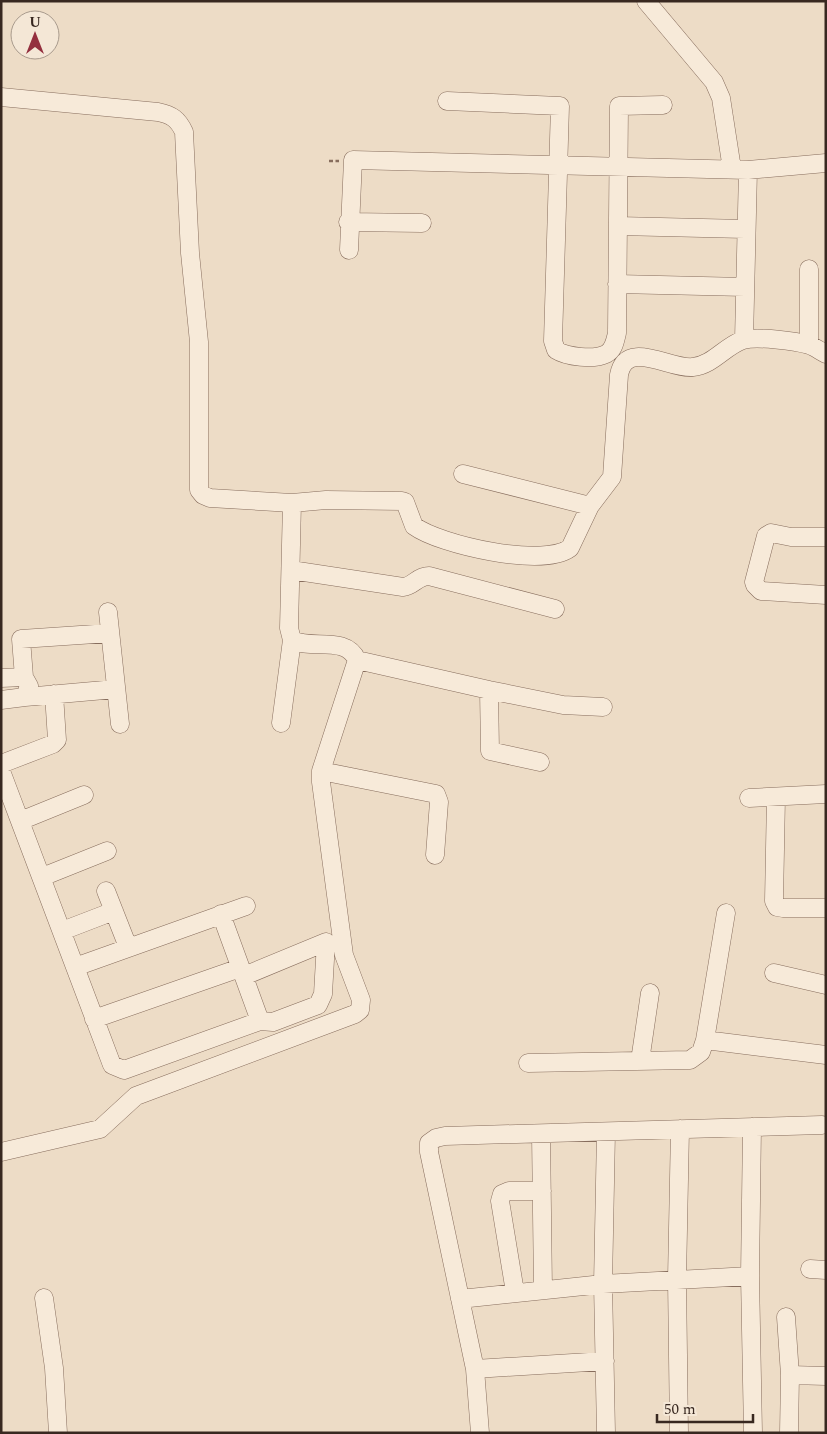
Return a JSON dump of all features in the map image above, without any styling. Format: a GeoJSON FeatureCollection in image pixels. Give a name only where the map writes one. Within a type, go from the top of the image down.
{"type":"FeatureCollection","features":[{"type":"Feature","properties":{"kind":"street"},"geometry":{"type":"LineString","coordinates":[[646,1],[714,82],[721,98],[740,170],[744,229],[744,340]]}},
{"type":"Feature","properties":{"kind":"street"},"geometry":{"type":"LineString","coordinates":[[1,97],[158,112],[179,121],[184,132],[190,253],[199,342],[200,490],[203,495],[210,498],[292,503],[326,500],[402,501],[405,502],[417,528],[477,548],[530,556],[554,555],[570,548],[590,506],[612,477],[621,366],[633,358],[642,356],[693,367],[710,361],[744,340],[809,345],[826,354]]}},
{"type":"Feature","properties":{"kind":"street"},"geometry":{"type":"LineString","coordinates":[[447,101],[560,106],[553,341],[556,350],[564,356],[607,353],[614,346],[617,333],[619,106],[663,105]]}},
{"type":"Feature","properties":{"kind":"street"},"geometry":{"type":"LineString","coordinates":[[349,250],[348,222],[352,160],[740,170],[826,163]]}},
{"type":"Feature","properties":{"kind":"street"},"geometry":{"type":"LineString","coordinates":[[348,222],[422,223]]}},
{"type":"Feature","properties":{"kind":"street"},"geometry":{"type":"LineString","coordinates":[[618,226],[744,229]]}},
{"type":"Feature","properties":{"kind":"street"},"geometry":{"type":"LineString","coordinates":[[809,269],[809,345]]}},
{"type":"Feature","properties":{"kind":"street"},"geometry":{"type":"LineString","coordinates":[[617,284],[745,287]]}},
{"type":"Feature","properties":{"kind":"street"},"geometry":{"type":"LineString","coordinates":[[463,474],[590,506]]}},
{"type":"Feature","properties":{"kind":"street"},"geometry":{"type":"LineString","coordinates":[[281,723],[292,640],[289,628],[292,503]]}},
{"type":"Feature","properties":{"kind":"street"},"geometry":{"type":"LineString","coordinates":[[826,537],[791,537],[771,533],[766,536],[754,582],[761,591],[826,595]]}},
{"type":"Feature","properties":{"kind":"street"},"geometry":{"type":"LineString","coordinates":[[291,570],[403,587],[413,584],[420,576],[428,576],[555,609]]}},
{"type":"Feature","properties":{"kind":"street"},"geometry":{"type":"LineString","coordinates":[[108,612],[120,724]]}},
{"type":"Feature","properties":{"kind":"street"},"geometry":{"type":"LineString","coordinates":[[25,697],[29,686],[24,677],[21,639],[110,633]]}},
{"type":"Feature","properties":{"kind":"street"},"geometry":{"type":"LineString","coordinates":[[1,1152],[100,1129],[136,1096],[356,1014],[360,1010],[361,1000],[344,955],[321,771],[357,660],[354,652],[345,647],[292,640]]}},
{"type":"Feature","properties":{"kind":"street"},"geometry":{"type":"LineString","coordinates":[[357,660],[557,704],[603,707]]}},
{"type":"Feature","properties":{"kind":"street"},"geometry":{"type":"LineString","coordinates":[[1,678],[24,677]]}},
{"type":"Feature","properties":{"kind":"street"},"geometry":{"type":"LineString","coordinates":[[1,700],[116,689]]}},
{"type":"Feature","properties":{"kind":"street"},"geometry":{"type":"LineString","coordinates":[[489,690],[490,752],[540,762]]}},
{"type":"Feature","properties":{"kind":"street"},"geometry":{"type":"LineString","coordinates":[[1,764],[53,744],[57,740],[54,694]]}},
{"type":"Feature","properties":{"kind":"street"},"geometry":{"type":"LineString","coordinates":[[1,771],[76,967],[94,1019],[112,1065],[124,1070],[260,1021],[273,1022],[318,1005],[323,994],[326,942],[242,972],[94,1019]]}},
{"type":"Feature","properties":{"kind":"street"},"geometry":{"type":"LineString","coordinates":[[321,771],[436,794],[439,802],[435,855]]}},
{"type":"Feature","properties":{"kind":"street"},"geometry":{"type":"LineString","coordinates":[[748,798],[826,794]]}},
{"type":"Feature","properties":{"kind":"street"},"geometry":{"type":"LineString","coordinates":[[20,821],[84,795]]}},
{"type":"Feature","properties":{"kind":"street"},"geometry":{"type":"LineString","coordinates":[[776,797],[774,901],[777,907],[783,908],[826,908]]}},
{"type":"Feature","properties":{"kind":"street"},"geometry":{"type":"LineString","coordinates":[[42,877],[107,851]]}},
{"type":"Feature","properties":{"kind":"street"},"geometry":{"type":"LineString","coordinates":[[106,891],[128,947]]}},
{"type":"Feature","properties":{"kind":"street"},"geometry":{"type":"LineString","coordinates":[[76,967],[246,906]]}},
{"type":"Feature","properties":{"kind":"street"},"geometry":{"type":"LineString","coordinates":[[62,931],[114,911]]}},
{"type":"Feature","properties":{"kind":"street"},"geometry":{"type":"LineString","coordinates":[[528,1063],[690,1060],[701,1052],[705,1040],[726,912]]}},
{"type":"Feature","properties":{"kind":"street"},"geometry":{"type":"LineString","coordinates":[[221,914],[260,1021]]}},
{"type":"Feature","properties":{"kind":"street"},"geometry":{"type":"LineString","coordinates":[[774,973],[826,986]]}},
{"type":"Feature","properties":{"kind":"street"},"geometry":{"type":"LineString","coordinates":[[640,1061],[650,992]]}},
{"type":"Feature","properties":{"kind":"street"},"geometry":{"type":"LineString","coordinates":[[705,1040],[826,1055]]}},
{"type":"Feature","properties":{"kind":"street"},"geometry":{"type":"LineString","coordinates":[[480,1433],[475,1369],[429,1152],[429,1143],[436,1138],[445,1136],[822,1125]]}},
{"type":"Feature","properties":{"kind":"street"},"geometry":{"type":"LineString","coordinates":[[752,1127],[750,1276],[753,1433]]}},
{"type":"Feature","properties":{"kind":"street"},"geometry":{"type":"LineString","coordinates":[[679,1433],[677,1279],[680,1129]]}},
{"type":"Feature","properties":{"kind":"street"},"geometry":{"type":"LineString","coordinates":[[606,1132],[603,1284],[606,1433]]}},
{"type":"Feature","properties":{"kind":"street"},"geometry":{"type":"LineString","coordinates":[[541,1134],[543,1290]]}},
{"type":"Feature","properties":{"kind":"street"},"geometry":{"type":"LineString","coordinates":[[515,1292],[500,1201],[502,1194],[509,1191],[542,1191]]}},
{"type":"Feature","properties":{"kind":"street"},"geometry":{"type":"LineString","coordinates":[[460,1299],[603,1284],[750,1276]]}},
{"type":"Feature","properties":{"kind":"street"},"geometry":{"type":"LineString","coordinates":[[44,1298],[54,1368],[58,1433]]}},
{"type":"Feature","properties":{"kind":"street"},"geometry":{"type":"LineString","coordinates":[[786,1317],[790,1375],[789,1433]]}},
{"type":"Feature","properties":{"kind":"street"},"geometry":{"type":"LineString","coordinates":[[475,1369],[605,1361]]}},
{"type":"Feature","properties":{"kind":"street"},"geometry":{"type":"LineString","coordinates":[[790,1375],[826,1376]]}}]}
